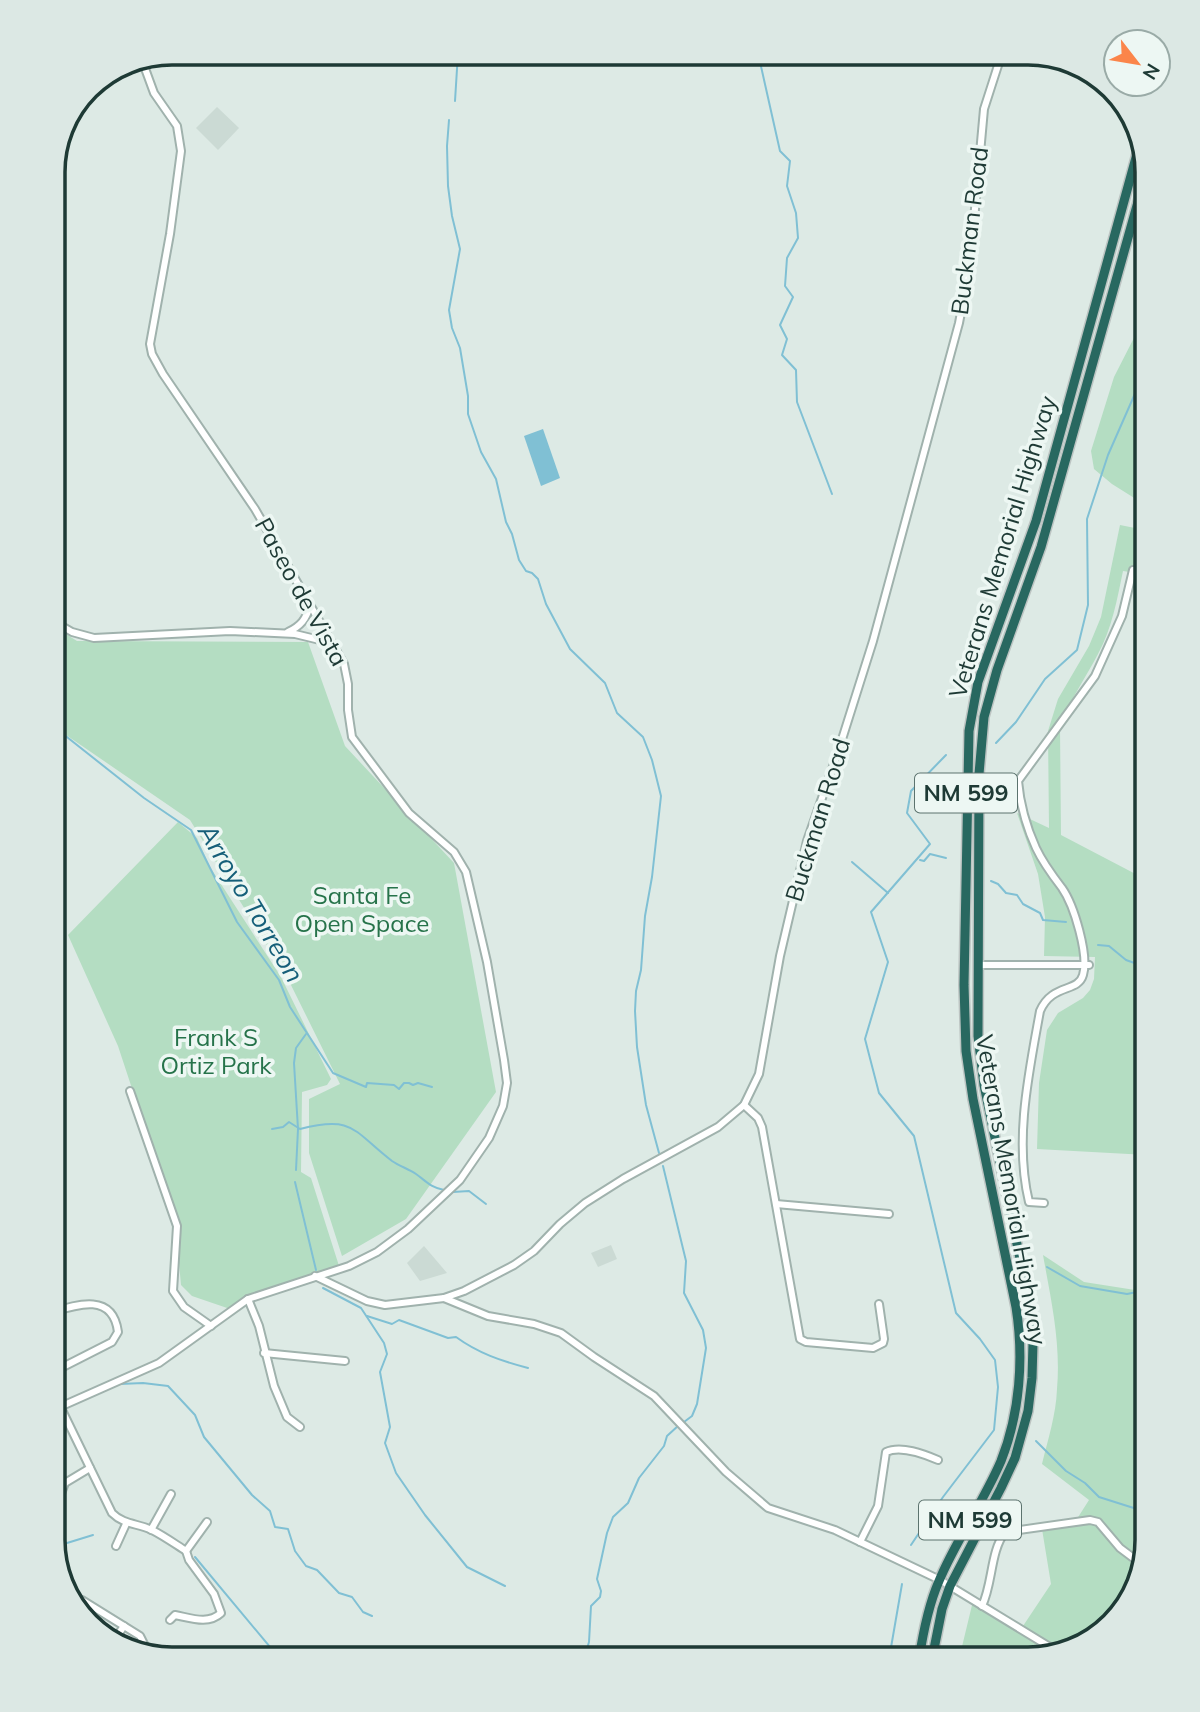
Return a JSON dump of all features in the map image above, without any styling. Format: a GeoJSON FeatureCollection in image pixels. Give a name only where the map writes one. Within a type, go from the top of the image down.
{"type":"FeatureCollection","features":[{"type":"Feature","properties":{"kind":"highway","name":"Veterans Memorial Highway"},"geometry":{"type":"LineString","coordinates":[[921,1647],[925,1625],[940,1580],[1001,1460],[1016,1405],[1020,1356],[1016,1307],[973,1099],[966,1051],[964,985],[969,730],[978,682],[1036,521],[1134,163]]}},
{"type":"Feature","properties":{"kind":"highway","name":"Veterans Memorial Highway"},"geometry":{"type":"LineString","coordinates":[[935,1647],[942,1609],[950,1586],[1015,1458],[1028,1410],[1034,1359],[1029,1302],[980,1061],[980,749],[987,701],[1041,547],[1135,213]]}},
{"type":"Feature","properties":{"kind":"street","name":"Buckman Road"},"geometry":{"type":"LineString","coordinates":[[315,1276],[376,1303],[394,1304],[444,1298],[514,1265],[534,1251],[584,1203],[718,1127],[744,1105],[759,1074],[780,956],[807,841],[873,640],[959,323],[970,264],[984,109],[998,65]]}},
{"type":"Feature","properties":{"kind":"street","name":"Paseo de Vista"},"geometry":{"type":"LineString","coordinates":[[65,1404],[162,1361],[248,1299],[349,1266],[377,1252],[408,1229],[469,1170],[489,1138],[503,1106],[507,1083],[487,962],[466,872],[454,852],[408,813],[352,737],[344,664],[255,509],[172,389],[152,354],[152,326],[181,151],[177,126],[154,93],[145,69]]}},
{"type":"Feature","properties":{"kind":"street"},"geometry":{"type":"LineString","coordinates":[[1044,1203],[1029,1202],[1026,1190],[1024,1137],[1028,1077],[1044,1002],[1050,995],[1079,983],[1086,965],[1072,906],[1036,848],[1027,826],[1018,781],[1095,676],[1122,616],[1133,570]]}},
{"type":"Feature","properties":{"kind":"street"},"geometry":{"type":"LineString","coordinates":[[283,634],[296,629],[306,619],[310,606]]}},
{"type":"Feature","properties":{"kind":"street"},"geometry":{"type":"LineString","coordinates":[[65,628],[94,638],[206,631],[295,634],[332,643]]}},
{"type":"Feature","properties":{"kind":"street"},"geometry":{"type":"LineString","coordinates":[[978,965],[1086,965]]}},
{"type":"Feature","properties":{"kind":"street"},"geometry":{"type":"LineString","coordinates":[[131,1091],[177,1226],[173,1291],[184,1307],[211,1326]]}},
{"type":"Feature","properties":{"kind":"street"},"geometry":{"type":"LineString","coordinates":[[744,1105],[758,1118],[762,1127],[800,1339],[806,1342],[873,1348],[879,1346],[884,1339],[879,1304]]}},
{"type":"Feature","properties":{"kind":"street"},"geometry":{"type":"LineString","coordinates":[[776,1204],[889,1214]]}},
{"type":"Feature","properties":{"kind":"street"},"geometry":{"type":"LineString","coordinates":[[444,1298],[488,1316],[534,1324],[561,1333],[654,1396],[758,1501],[777,1513],[825,1526],[940,1580],[1047,1645]]}},
{"type":"Feature","properties":{"kind":"street"},"geometry":{"type":"LineString","coordinates":[[248,1299],[274,1386],[288,1417],[300,1427]]}},
{"type":"Feature","properties":{"kind":"street"},"geometry":{"type":"LineString","coordinates":[[65,1308],[89,1303],[103,1308],[118,1326],[117,1338],[65,1366]]}},
{"type":"Feature","properties":{"kind":"street"},"geometry":{"type":"LineString","coordinates":[[264,1353],[345,1361]]}},
{"type":"Feature","properties":{"kind":"street"},"geometry":{"type":"LineString","coordinates":[[65,1416],[112,1513],[126,1524],[151,1530],[186,1551],[188,1560],[214,1594],[221,1612],[208,1620],[175,1615],[170,1620]]}},
{"type":"Feature","properties":{"kind":"street"},"geometry":{"type":"LineString","coordinates":[[860,1542],[878,1506],[886,1452],[891,1449],[917,1452],[938,1460]]}},
{"type":"Feature","properties":{"kind":"street"},"geometry":{"type":"LineString","coordinates":[[65,1483],[90,1468]]}},
{"type":"Feature","properties":{"kind":"street"},"geometry":{"type":"LineString","coordinates":[[151,1530],[171,1494]]}},
{"type":"Feature","properties":{"kind":"street"},"geometry":{"type":"LineString","coordinates":[[982,1606],[988,1593],[999,1539],[1004,1531],[1090,1520],[1098,1522],[1120,1548],[1133,1558]]}},
{"type":"Feature","properties":{"kind":"street"},"geometry":{"type":"LineString","coordinates":[[186,1551],[206,1522]]}},
{"type":"Feature","properties":{"kind":"street"},"geometry":{"type":"LineString","coordinates":[[116,1546],[126,1524]]}},
{"type":"Feature","properties":{"kind":"street"},"geometry":{"type":"LineString","coordinates":[[86,1603],[140,1636],[144,1643]]}},
{"type":"Feature","properties":{"kind":"street"},"geometry":{"type":"LineString","coordinates":[[119,1633],[124,1626]]}},
{"type":"Feature","properties":{"kind":"shaded area"},"geometry":{"type":"Polygon","coordinates":[[[217,107],[239,128],[218,150],[196,128],[217,107]]]}},
{"type":"Feature","properties":{"kind":"shaded area"},"geometry":{"type":"Polygon","coordinates":[[[611,1245],[617,1259],[598,1267],[591,1253],[611,1245]]]}},
{"type":"Feature","properties":{"kind":"shaded area"},"geometry":{"type":"Polygon","coordinates":[[[424,1246],[447,1273],[420,1281],[407,1263],[424,1246]]]}},
{"type":"Feature","properties":{"kind":"green space"},"geometry":{"type":"Polygon","coordinates":[[[1135,336],[1135,498],[1094,469],[1091,451],[1114,377],[1135,336]]]}},
{"type":"Feature","properties":{"kind":"green space"},"geometry":{"type":"Polygon","coordinates":[[[1120,525],[1135,528],[1135,573],[1123,571],[1107,634],[1060,727],[1061,835],[1135,874],[1135,1154],[1037,1149],[1039,1083],[1047,1030],[1058,1013],[1083,998],[1090,990],[1094,979],[1095,957],[1044,956],[1045,917],[1038,874],[1017,813],[1049,828],[1048,731],[1058,699],[1089,646],[1101,617],[1120,525]]]}},
{"type":"Feature","properties":{"kind":"green space","name":"Santa Fe Open Space"},"geometry":{"type":"Polygon","coordinates":[[[65,634],[77,641],[308,642],[345,746],[454,863],[496,1092],[406,1219],[342,1256],[309,1153],[309,1099],[340,1084],[289,981],[190,820],[65,734],[65,634]]]}},
{"type":"Feature","properties":{"kind":"green space","name":"Frank S Ortiz Park"},"geometry":{"type":"Polygon","coordinates":[[[178,822],[197,838],[210,867],[281,977],[331,1079],[327,1085],[302,1092],[301,1172],[311,1178],[340,1269],[269,1292],[233,1310],[192,1296],[181,1285],[175,1219],[118,1046],[68,935],[178,822]]]}},
{"type":"Feature","properties":{"kind":"green space"},"geometry":{"type":"Polygon","coordinates":[[[1043,1255],[1084,1282],[1135,1290],[1135,1540],[1132,1568],[1113,1605],[1104,1616],[1082,1633],[1056,1644],[1042,1646],[962,1647],[973,1601],[1021,1629],[1051,1584],[1042,1529],[1075,1522],[1089,1500],[1042,1464],[1055,1408],[1058,1355],[1043,1255]]]}},
{"type":"Feature","properties":{"kind":"water"},"geometry":{"type":"Polygon","coordinates":[[[543,429],[560,478],[541,486],[524,436],[543,429]]]}},
{"type":"Feature","properties":{"kind":"waterway"},"geometry":{"type":"LineString","coordinates":[[455,101],[457,65]]}},
{"type":"Feature","properties":{"kind":"waterway"},"geometry":{"type":"LineString","coordinates":[[761,65],[780,151],[790,161],[787,186],[796,213],[798,238],[787,258],[785,286],[793,297],[780,325],[787,339],[782,355],[796,370],[797,402],[832,494]]}},
{"type":"Feature","properties":{"kind":"waterway"},"geometry":{"type":"LineString","coordinates":[[449,120],[448,186],[460,249],[449,310],[452,328],[460,348],[468,396],[468,414],[481,452],[496,479],[506,522],[519,560],[526,571],[538,579],[546,604],[570,649],[605,683],[617,713],[643,737],[661,796],[635,1011],[637,1047],[646,1105],[659,1153]]}},
{"type":"Feature","properties":{"kind":"waterway"},"geometry":{"type":"LineString","coordinates":[[996,743],[1016,722],[1045,679],[1077,650],[1088,605],[1087,519],[1108,455],[1135,394]]}},
{"type":"Feature","properties":{"kind":"waterway","name":"Arroyo Torreon"},"geometry":{"type":"LineString","coordinates":[[65,735],[144,798],[191,830],[237,922],[279,980],[290,1007],[333,1073],[366,1087],[367,1083],[394,1085],[399,1089],[404,1083],[432,1087]]}},
{"type":"Feature","properties":{"kind":"waterway"},"geometry":{"type":"LineString","coordinates":[[911,1545],[943,1497],[994,1430],[998,1387],[995,1360],[956,1313],[914,1136],[879,1093],[865,1039],[888,962],[871,912],[930,844],[907,813],[911,791],[946,755]]}},
{"type":"Feature","properties":{"kind":"waterway"},"geometry":{"type":"LineString","coordinates":[[920,860],[924,861],[930,854],[946,858]]}},
{"type":"Feature","properties":{"kind":"waterway"},"geometry":{"type":"LineString","coordinates":[[852,862],[888,893]]}},
{"type":"Feature","properties":{"kind":"waterway"},"geometry":{"type":"LineString","coordinates":[[991,881],[1006,893],[1017,895],[1023,904],[1040,913],[1043,920],[1066,922]]}},
{"type":"Feature","properties":{"kind":"waterway"},"geometry":{"type":"LineString","coordinates":[[1098,945],[1109,946],[1126,960],[1135,963]]}},
{"type":"Feature","properties":{"kind":"waterway"},"geometry":{"type":"LineString","coordinates":[[296,1170],[298,1129],[294,1063],[296,1048],[306,1034]]}},
{"type":"Feature","properties":{"kind":"waterway"},"geometry":{"type":"LineString","coordinates":[[272,1129],[283,1127],[289,1122],[300,1129],[332,1124],[352,1128],[395,1163],[432,1186],[444,1190]]}},
{"type":"Feature","properties":{"kind":"waterway"},"geometry":{"type":"LineString","coordinates":[[663,1166],[686,1261],[684,1293],[703,1330],[706,1348],[697,1404],[692,1416],[684,1422]]}},
{"type":"Feature","properties":{"kind":"waterway"},"geometry":{"type":"LineString","coordinates":[[295,1182],[316,1270]]}},
{"type":"Feature","properties":{"kind":"waterway"},"geometry":{"type":"LineString","coordinates":[[453,1192],[469,1191],[486,1204]]}},
{"type":"Feature","properties":{"kind":"waterway"},"geometry":{"type":"LineString","coordinates":[[1047,1267],[1080,1286],[1127,1294],[1135,1292]]}},
{"type":"Feature","properties":{"kind":"waterway"},"geometry":{"type":"LineString","coordinates":[[323,1288],[361,1308],[384,1343],[387,1354],[380,1372],[390,1427],[385,1443],[396,1473],[425,1515],[467,1567],[505,1586]]}},
{"type":"Feature","properties":{"kind":"waterway"},"geometry":{"type":"LineString","coordinates":[[367,1316],[392,1324],[399,1320],[448,1338],[456,1337],[490,1356],[528,1368]]}},
{"type":"Feature","properties":{"kind":"waterway"},"geometry":{"type":"LineString","coordinates":[[120,1384],[168,1386],[195,1415],[204,1437],[252,1495],[270,1511],[275,1527],[288,1529],[295,1551],[306,1566],[317,1570],[339,1593],[352,1597],[363,1612],[372,1616]]}},
{"type":"Feature","properties":{"kind":"waterway"},"geometry":{"type":"LineString","coordinates":[[588,1647],[591,1606],[600,1597],[597,1579],[613,1517],[628,1503],[639,1478],[664,1446],[667,1436],[679,1425]]}},
{"type":"Feature","properties":{"kind":"waterway"},"geometry":{"type":"LineString","coordinates":[[1036,1441],[1066,1471],[1085,1483],[1099,1497],[1135,1508]]}},
{"type":"Feature","properties":{"kind":"waterway"},"geometry":{"type":"LineString","coordinates":[[65,1544],[93,1535]]}},
{"type":"Feature","properties":{"kind":"waterway"},"geometry":{"type":"LineString","coordinates":[[195,1557],[270,1647]]}},
{"type":"Feature","properties":{"kind":"waterway"},"geometry":{"type":"LineString","coordinates":[[891,1647],[902,1584]]}}]}
